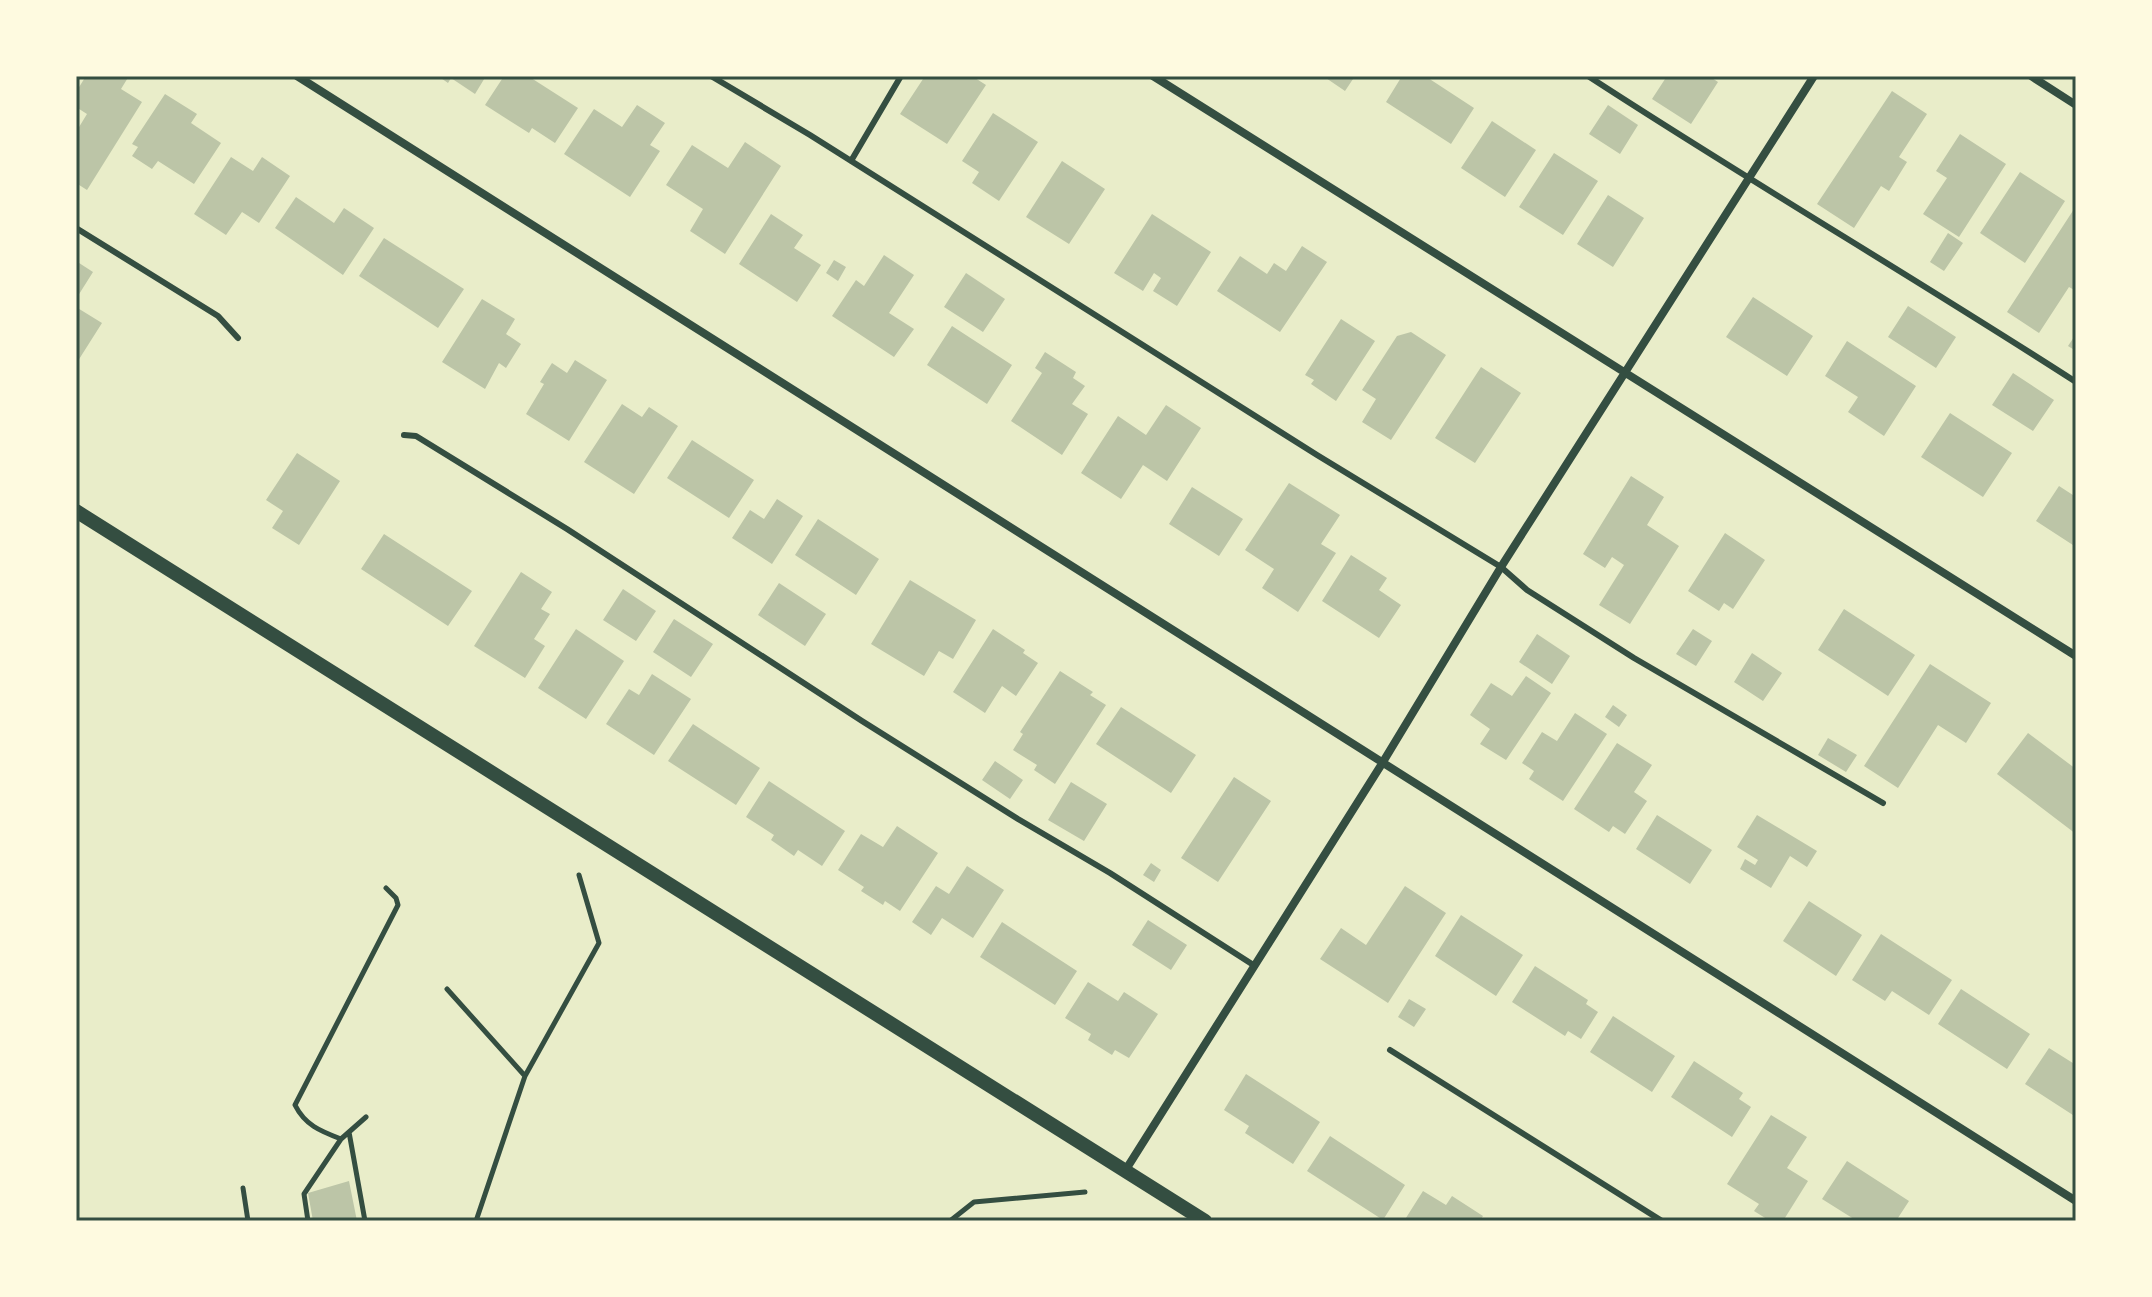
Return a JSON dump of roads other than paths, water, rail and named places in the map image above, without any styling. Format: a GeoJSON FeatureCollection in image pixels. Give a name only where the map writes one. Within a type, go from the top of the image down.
{"type":"FeatureCollection","features":[{"type":"Feature","properties":{"kind":"street"},"geometry":{"type":"LineString","coordinates":[[297,76],[2076,1201]]}},
{"type":"Feature","properties":{"kind":"street"},"geometry":{"type":"LineString","coordinates":[[1153,76],[2076,656]]}},
{"type":"Feature","properties":{"kind":"street"},"geometry":{"type":"LineString","coordinates":[[1125,1171],[1383,762],[1501,567],[1814,76]]}},
{"type":"Feature","properties":{"kind":"street"},"geometry":{"type":"LineString","coordinates":[[2031,76],[2076,105]]}},
{"type":"Feature","properties":{"kind":"street"},"geometry":{"type":"LineString","coordinates":[[76,511],[1205,1221]]}},
{"type":"Feature","properties":{"kind":"lane"},"geometry":{"type":"LineString","coordinates":[[711,76],[1501,567],[1527,590],[1634,658],[1883,803]]}},
{"type":"Feature","properties":{"kind":"lane"},"geometry":{"type":"LineString","coordinates":[[851,161],[901,76]]}},
{"type":"Feature","properties":{"kind":"lane"},"geometry":{"type":"LineString","coordinates":[[1588,76],[2076,382]]}},
{"type":"Feature","properties":{"kind":"lane"},"geometry":{"type":"LineString","coordinates":[[76,228],[218,316],[238,338]]}},
{"type":"Feature","properties":{"kind":"lane"},"geometry":{"type":"LineString","coordinates":[[404,435],[416,436],[567,529],[862,721],[1255,966]]}},
{"type":"Feature","properties":{"kind":"lane"},"geometry":{"type":"LineString","coordinates":[[1390,1050],[1662,1221]]}}]}
